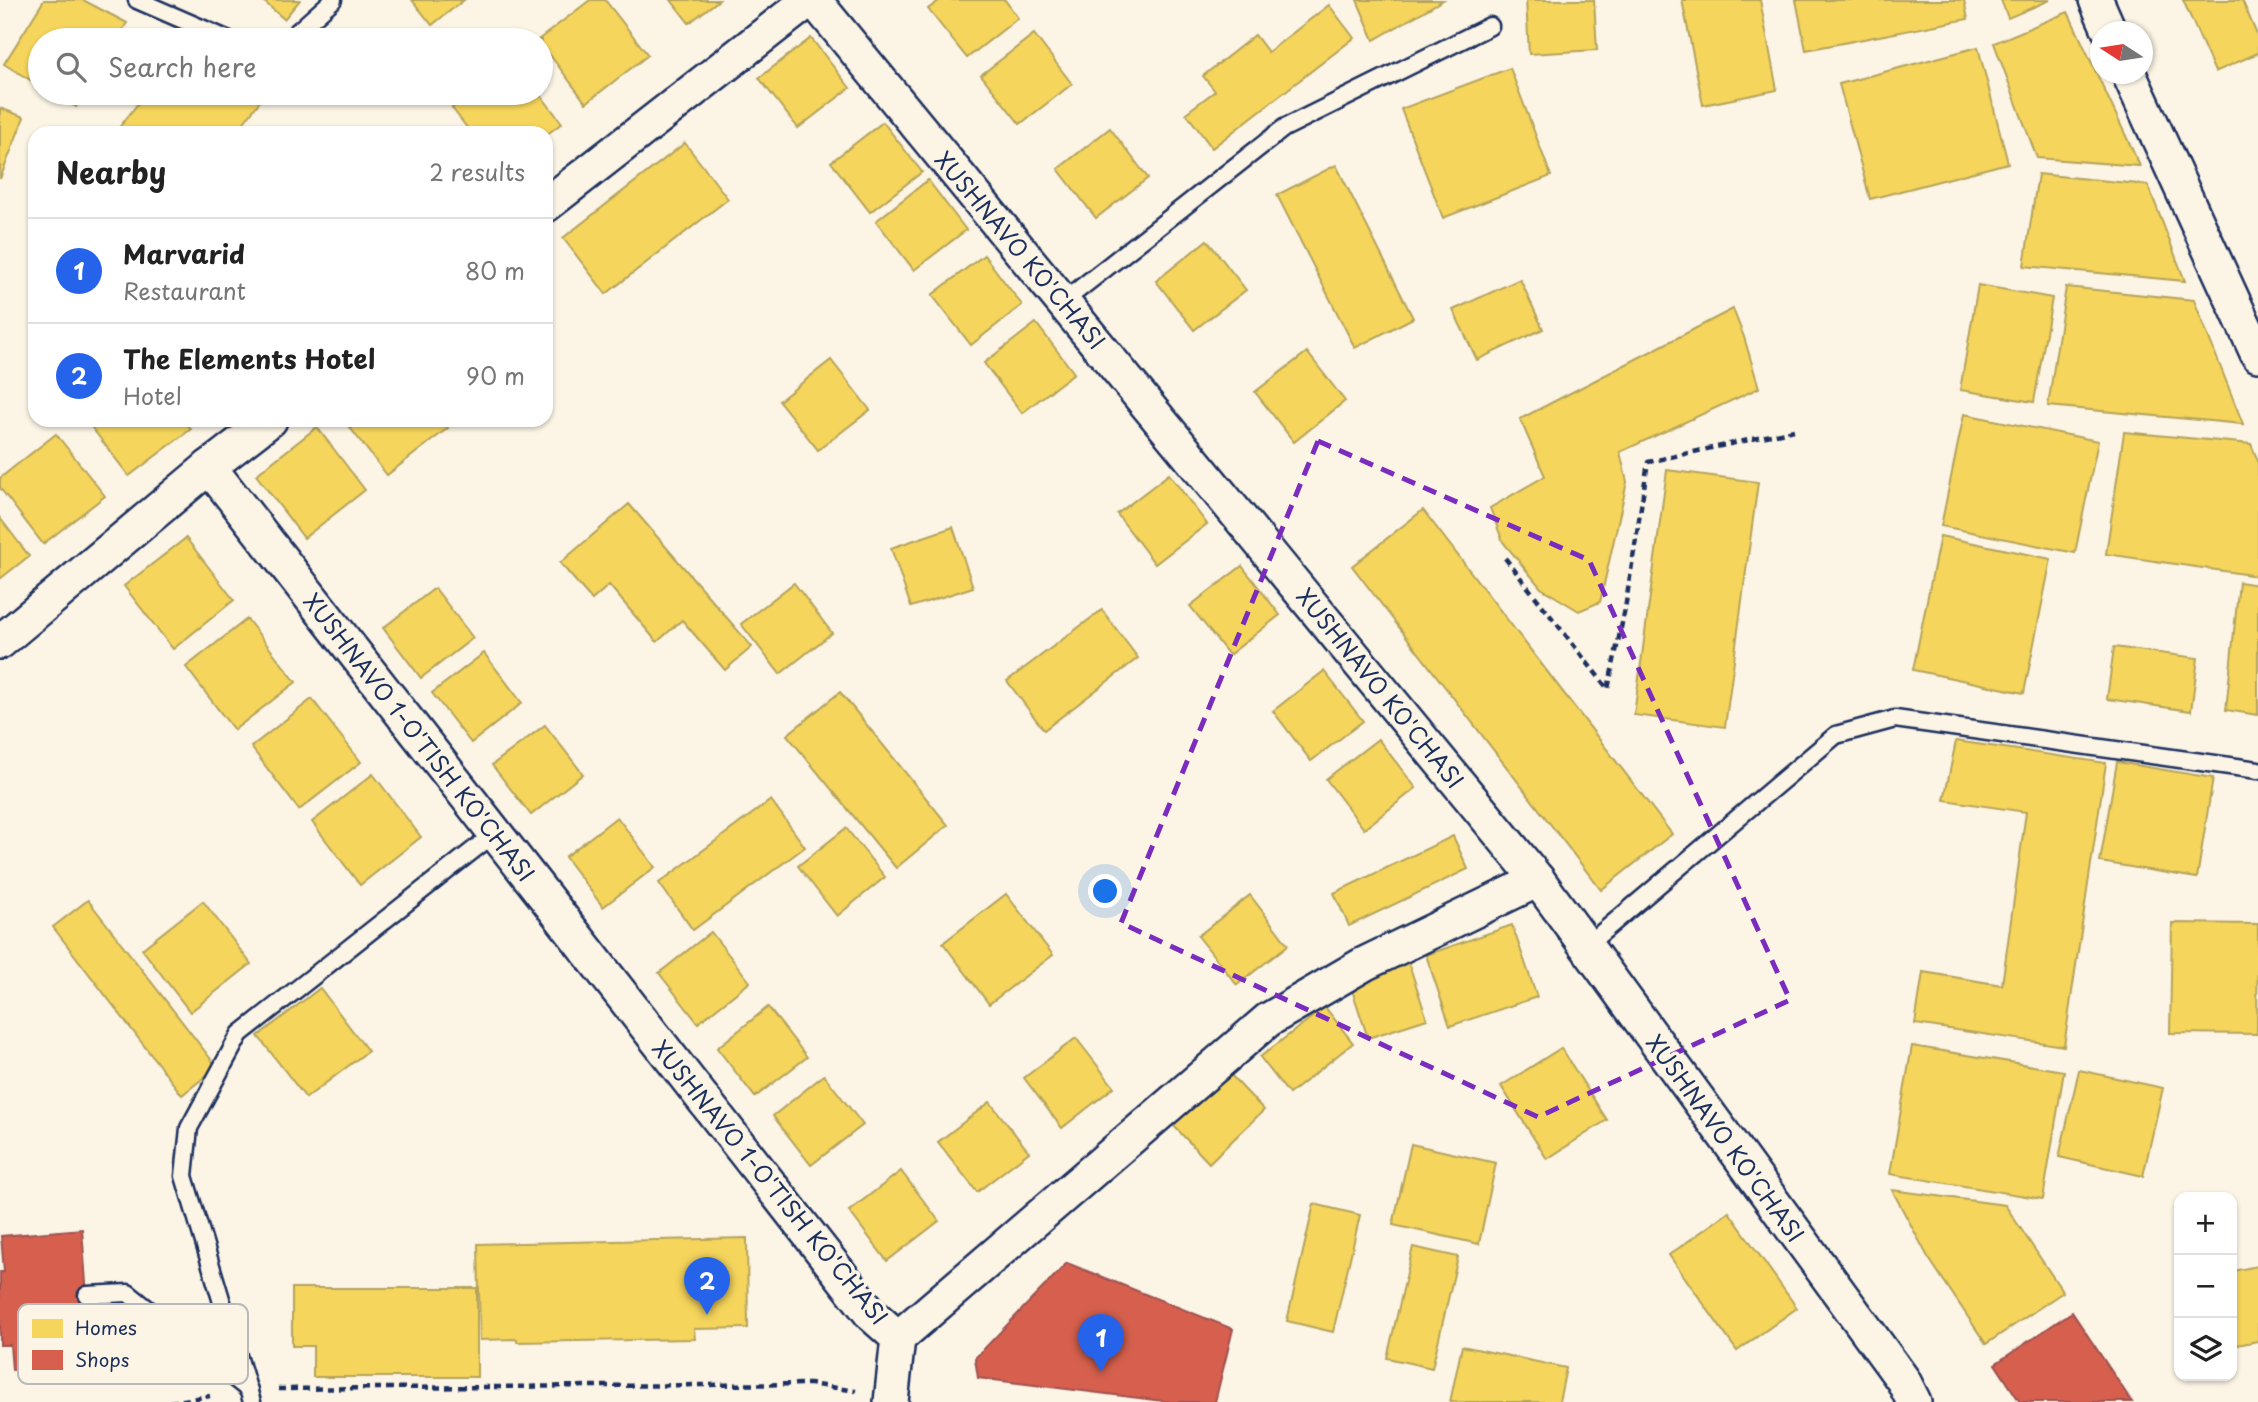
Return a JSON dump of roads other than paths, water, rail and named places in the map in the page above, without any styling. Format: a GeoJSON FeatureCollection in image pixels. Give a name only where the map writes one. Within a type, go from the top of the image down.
{"type":"FeatureCollection","features":[{"type":"Feature","properties":{"kind":"street"},"geometry":{"type":"LineString","coordinates":[[553,200],[812,0]]}},
{"type":"Feature","properties":{"kind":"street","name":"XUSHNAVO KO'CHASI"},"geometry":{"type":"LineString","coordinates":[[812,0],[1538,880],[1903,1380],[1914,1402]]}},
{"type":"Feature","properties":{"kind":"street"},"geometry":{"type":"LineString","coordinates":[[2096,0],[2105,21]]}},
{"type":"Feature","properties":{"kind":"street"},"geometry":{"type":"LineString","coordinates":[[2134,84],[2258,355]]}},
{"type":"Feature","properties":{"kind":"street"},"geometry":{"type":"LineString","coordinates":[[0,642],[208,467],[261,427]]}},
{"type":"Feature","properties":{"kind":"street","name":"XUSHNAVO 1-O'TISH KO'CHASI"},"geometry":{"type":"LineString","coordinates":[[208,467],[872,1315],[898,1338],[1268,1020],[1364,964],[1538,880]]}},
{"type":"Feature","properties":{"kind":"street"},"geometry":{"type":"LineString","coordinates":[[891,1399],[898,1338]]}},
{"type":"Feature","properties":{"kind":"lane"},"geometry":{"type":"LineString","coordinates":[[137,0],[201,28]]}},
{"type":"Feature","properties":{"kind":"lane"},"geometry":{"type":"LineString","coordinates":[[302,28],[333,0]]}},
{"type":"Feature","properties":{"kind":"lane"},"geometry":{"type":"LineString","coordinates":[[1063,301],[1284,128],[1490,26]]}},
{"type":"Feature","properties":{"kind":"lane"},"geometry":{"type":"LineString","coordinates":[[1586,946],[1836,735],[1895,719],[2258,770]]}},
{"type":"Feature","properties":{"kind":"lane"},"geometry":{"type":"LineString","coordinates":[[222,1304],[184,1176],[189,1128],[240,1034],[495,833]]}},
{"type":"Feature","properties":{"kind":"lane"},"geometry":{"type":"LineString","coordinates":[[87,1296],[128,1293],[141,1304]]}},
{"type":"Feature","properties":{"kind":"lane"},"geometry":{"type":"LineString","coordinates":[[236,1384],[250,1396]]}},
{"type":"Feature","properties":{"kind":"place","name":"The Elements Hotel"},"geometry":{"type":"Point","coordinates":[707,1315]}},
{"type":"Feature","properties":{"kind":"place","name":"Marvarid"},"geometry":{"type":"Point","coordinates":[1101,1372]}}]}
